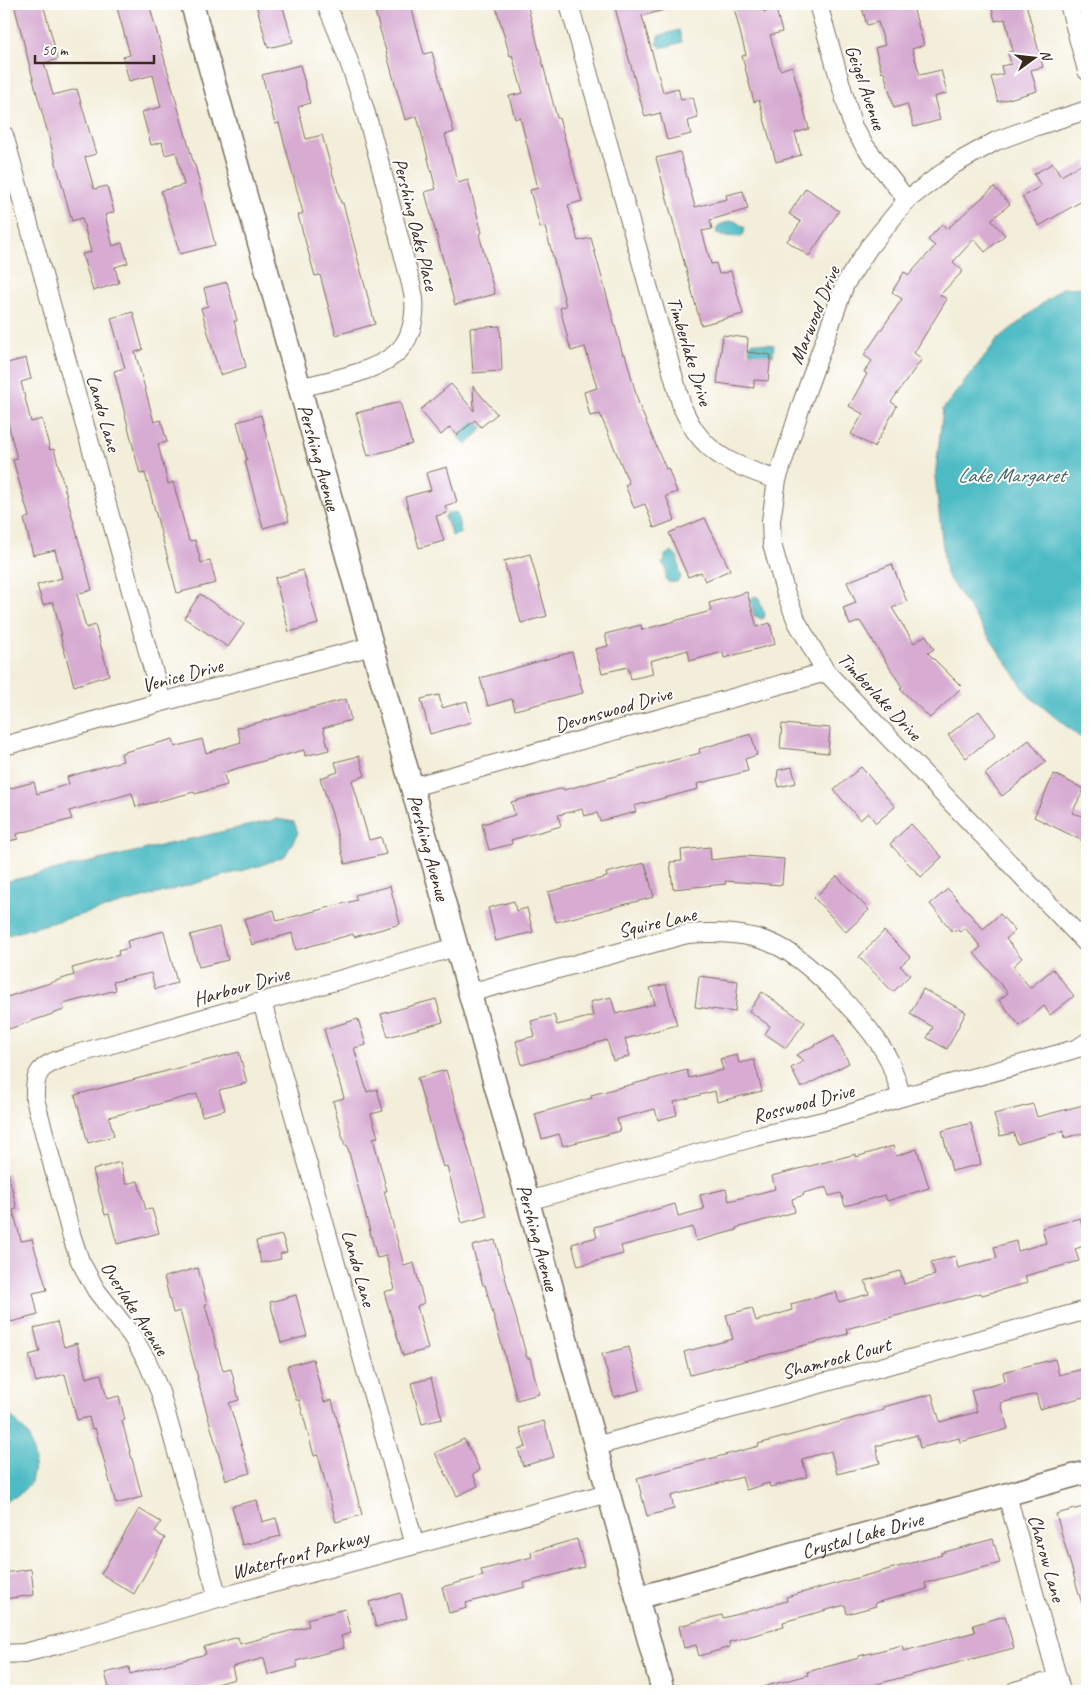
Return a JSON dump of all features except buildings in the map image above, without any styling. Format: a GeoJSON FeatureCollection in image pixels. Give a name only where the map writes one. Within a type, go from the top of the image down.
{"type":"FeatureCollection","features":[{"type":"Feature","properties":{"kind":"street","name":"Pershing Avenue"},"geometry":{"type":"LineString","coordinates":[[192,4],[528,1201],[663,1691]]}},
{"type":"Feature","properties":{"kind":"street","name":"Pershing Oaks Place"},"geometry":{"type":"LineString","coordinates":[[299,388],[373,367],[395,355],[408,339],[414,320],[414,300],[409,276],[365,112],[352,67],[326,4]]}},
{"type":"Feature","properties":{"kind":"street","name":"Timberlake Drive"},"geometry":{"type":"LineString","coordinates":[[569,4],[682,407],[695,431],[710,448],[731,463],[777,480],[771,521],[772,544],[778,568],[797,622],[826,672],[1087,944]]}},
{"type":"Feature","properties":{"kind":"street","name":"Geigel Avenue"},"geometry":{"type":"LineString","coordinates":[[818,4],[854,127],[864,146],[907,200]]}},
{"type":"Feature","properties":{"kind":"street"},"geometry":{"type":"LineString","coordinates":[[1068,4],[1087,72]]}},
{"type":"Feature","properties":{"kind":"street","name":"Marwood Drive"},"geometry":{"type":"LineString","coordinates":[[777,480],[845,284],[869,248],[907,200],[953,165],[996,141],[1087,110]]}},
{"type":"Feature","properties":{"kind":"street","name":"Lando Lane"},"geometry":{"type":"LineString","coordinates":[[4,135],[162,702]]}},
{"type":"Feature","properties":{"kind":"street","name":"Venice Drive"},"geometry":{"type":"LineString","coordinates":[[4,746],[372,646]]}},
{"type":"Feature","properties":{"kind":"street","name":"Devonswood Drive"},"geometry":{"type":"LineString","coordinates":[[412,788],[826,672]]}},
{"type":"Feature","properties":{"kind":"street","name":"Squire Lane"},"geometry":{"type":"LineString","coordinates":[[469,993],[687,934],[716,932],[747,936],[777,945],[801,961],[823,980],[875,1038],[889,1061],[902,1097]]}},
{"type":"Feature","properties":{"kind":"street","name":"Harbour Drive"},"geometry":{"type":"LineString","coordinates":[[40,1070],[51,1062],[66,1057],[456,947]]}},
{"type":"Feature","properties":{"kind":"street","name":"Lando Lane"},"geometry":{"type":"LineString","coordinates":[[262,1002],[415,1545]]}},
{"type":"Feature","properties":{"kind":"street","name":"Rosswood Drive"},"geometry":{"type":"LineString","coordinates":[[528,1201],[754,1137],[836,1118],[902,1097],[1055,1055],[1078,1048],[1087,1042]]}},
{"type":"Feature","properties":{"kind":"street","name":"Overlake Avenue"},"geometry":{"type":"LineString","coordinates":[[40,1070],[34,1084],[35,1099],[80,1261],[96,1290],[132,1336],[147,1361],[160,1392],[218,1598]]}},
{"type":"Feature","properties":{"kind":"street","name":"Shamrock Court"},"geometry":{"type":"LineString","coordinates":[[596,1446],[1087,1310]]}},
{"type":"Feature","properties":{"kind":"street","name":"Crystal Lake Drive"},"geometry":{"type":"LineString","coordinates":[[638,1598],[1087,1472]]}},
{"type":"Feature","properties":{"kind":"street","name":"Waterfront Parkway"},"geometry":{"type":"LineString","coordinates":[[4,1654],[24,1653],[60,1644],[218,1598],[608,1493]]}},
{"type":"Feature","properties":{"kind":"street","name":"Charow Lane"},"geometry":{"type":"LineString","coordinates":[[1007,1495],[1060,1685]]}},
{"type":"Feature","properties":{"kind":"street"},"geometry":{"type":"LineString","coordinates":[[1015,1691],[1060,1685]]}},
{"type":"Feature","properties":{"kind":"water"},"geometry":{"type":"Polygon","coordinates":[[[679,30],[682,42],[661,48],[657,44],[658,36],[679,30]]]}},
{"type":"Feature","properties":{"kind":"water"},"geometry":{"type":"Polygon","coordinates":[[[735,221],[745,228],[741,237],[717,234],[718,226],[735,221]]]}},
{"type":"Feature","properties":{"kind":"water","name":"Lake Margaret"},"geometry":{"type":"Polygon","coordinates":[[[1087,287],[1087,743],[1029,696],[946,574],[935,477],[943,409],[998,339],[1062,288],[1087,287]]]}},
{"type":"Feature","properties":{"kind":"water"},"geometry":{"type":"Polygon","coordinates":[[[753,342],[774,345],[773,356],[751,353],[749,351],[750,345],[753,342]]]}},
{"type":"Feature","properties":{"kind":"water"},"geometry":{"type":"Polygon","coordinates":[[[473,420],[483,428],[466,444],[458,437],[473,420]]]}},
{"type":"Feature","properties":{"kind":"water"},"geometry":{"type":"Polygon","coordinates":[[[451,512],[457,513],[461,533],[452,536],[444,517],[451,512]]]}},
{"type":"Feature","properties":{"kind":"water"},"geometry":{"type":"Polygon","coordinates":[[[671,552],[677,556],[679,565],[681,576],[677,582],[668,582],[666,580],[666,567],[662,564],[665,560],[665,555],[671,552]]]}},
{"type":"Feature","properties":{"kind":"water"},"geometry":{"type":"Polygon","coordinates":[[[755,596],[759,598],[765,614],[762,619],[753,615],[753,608],[749,600],[755,596]]]}},
{"type":"Feature","properties":{"kind":"water"},"geometry":{"type":"Polygon","coordinates":[[[277,819],[294,822],[298,833],[285,856],[259,866],[4,936],[4,882],[277,819]]]}},
{"type":"Feature","properties":{"kind":"water"},"geometry":{"type":"Polygon","coordinates":[[[4,1411],[29,1436],[35,1461],[31,1482],[18,1496],[4,1500],[4,1411]]]}}]}
